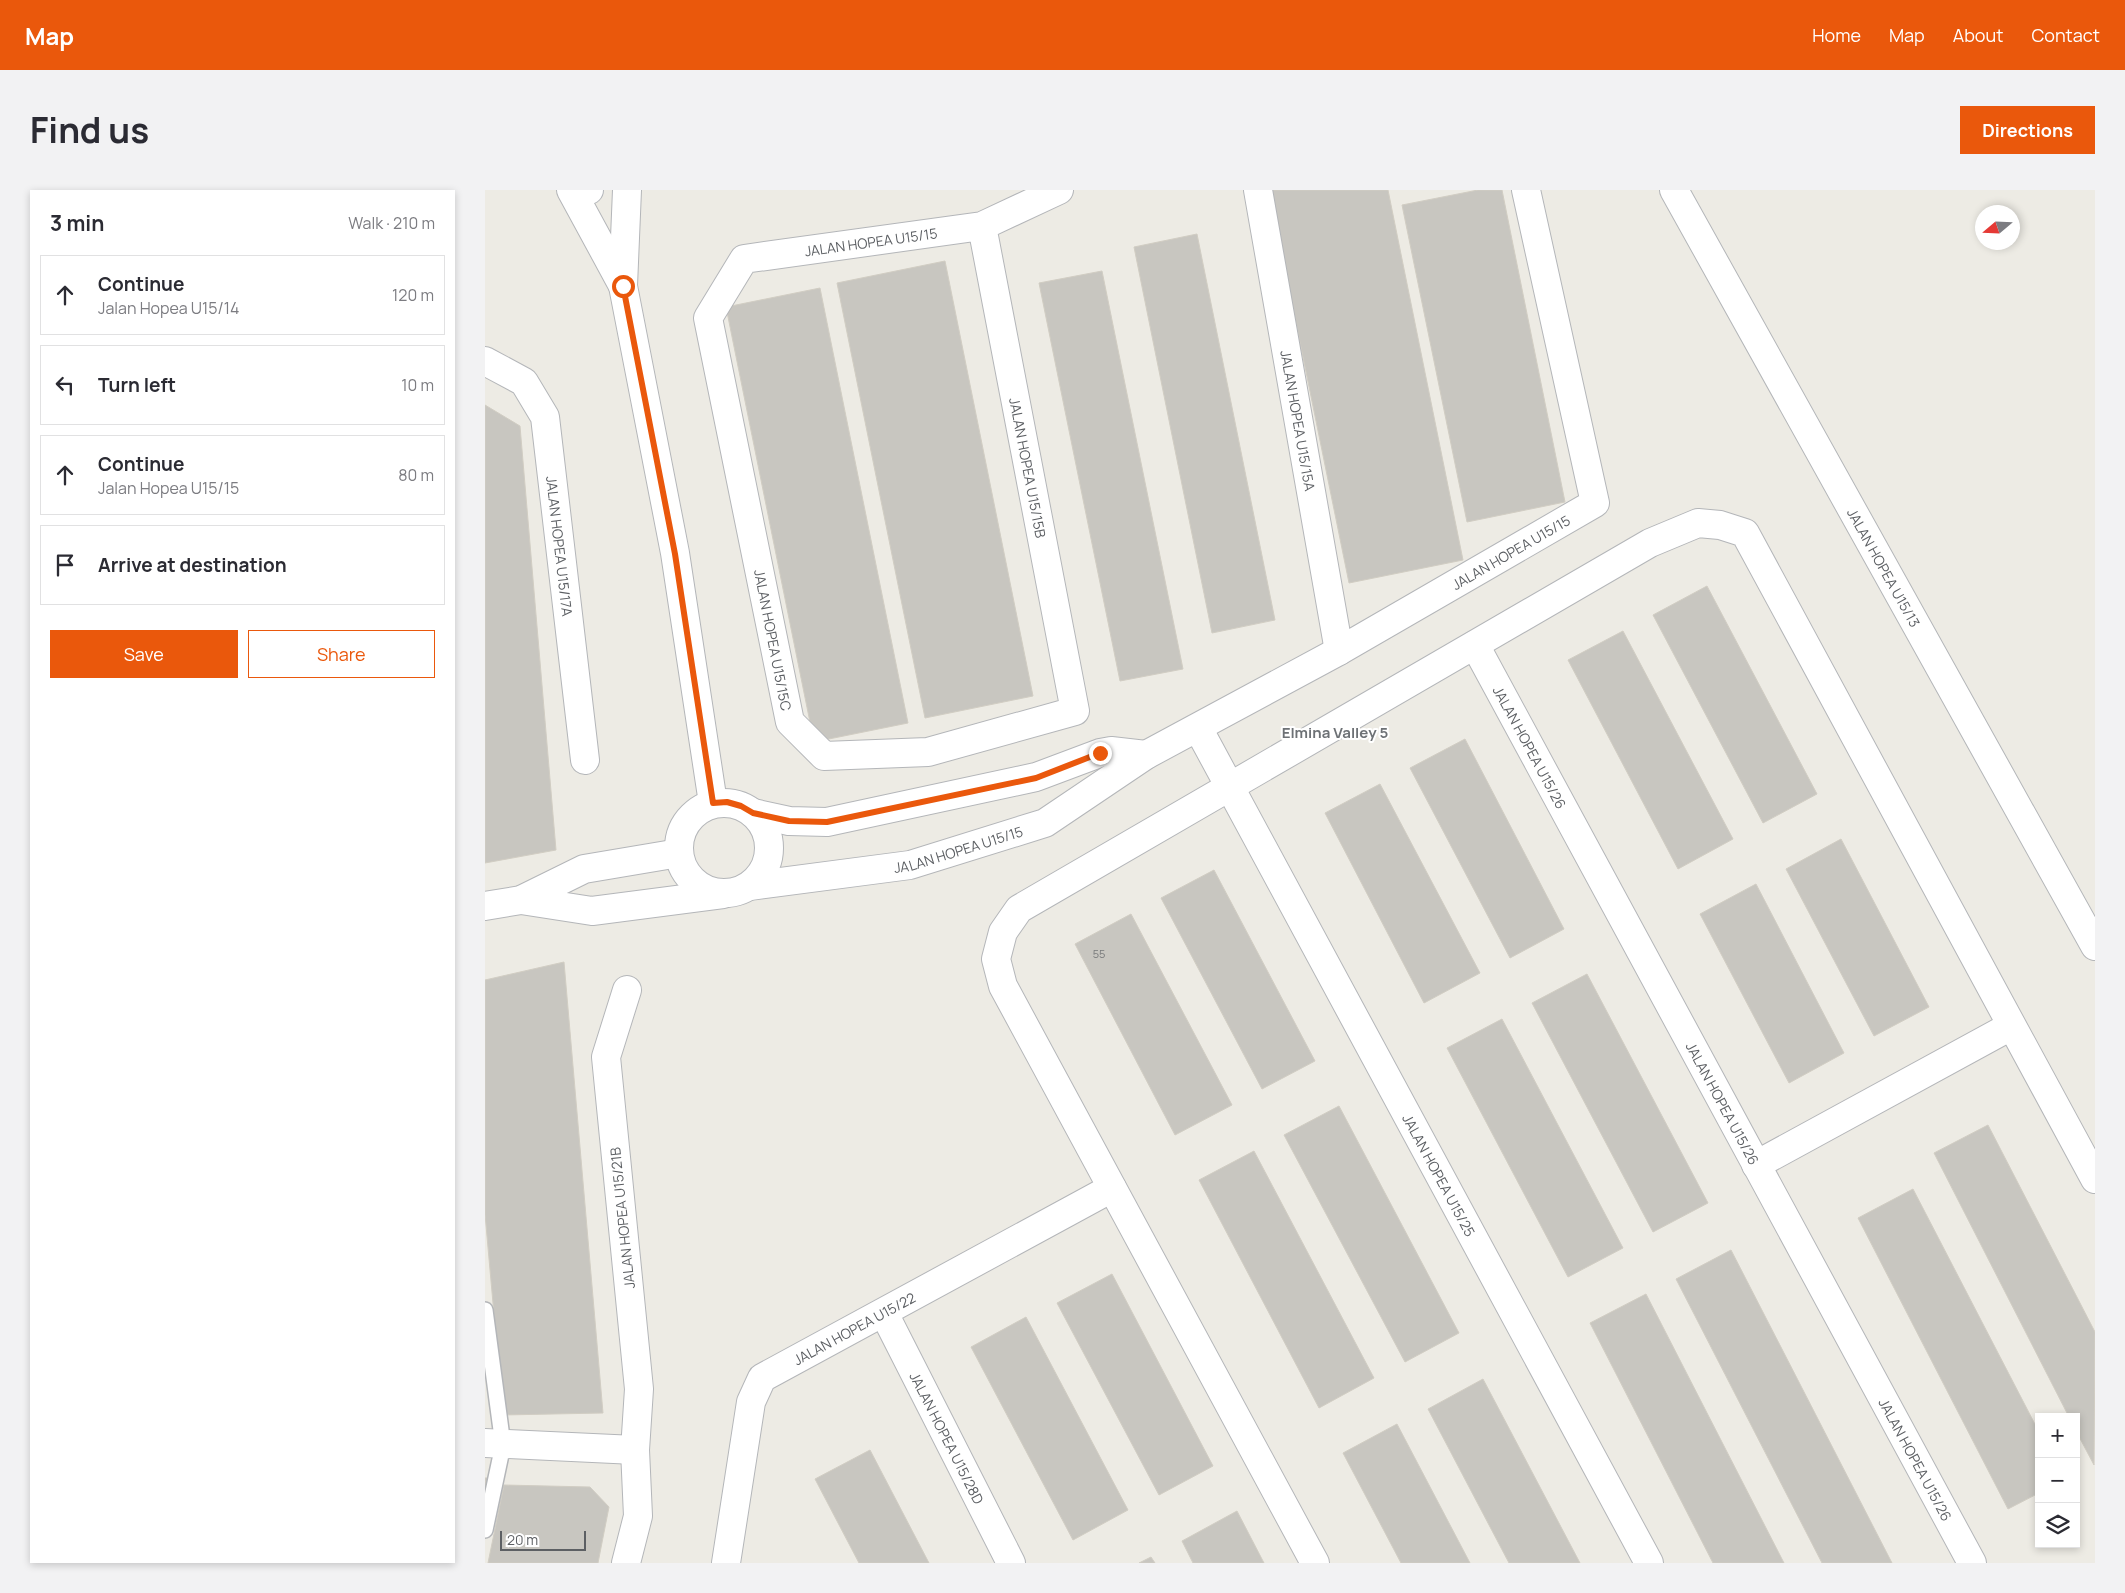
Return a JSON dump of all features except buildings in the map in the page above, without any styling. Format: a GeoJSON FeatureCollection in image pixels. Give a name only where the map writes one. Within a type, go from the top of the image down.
{"type":"FeatureCollection","features":[{"type":"Feature","properties":{"kind":"street"},"geometry":{"type":"LineString","coordinates":[[589,190],[573,190],[623,286]]}},
{"type":"Feature","properties":{"kind":"street"},"geometry":{"type":"LineString","coordinates":[[627,190],[623,286],[675,554],[713,803]]}},
{"type":"Feature","properties":{"kind":"street","name":"JALAN HOPEA U15/15"},"geometry":{"type":"LineString","coordinates":[[708,318],[743,259],[981,226],[1059,190]]}},
{"type":"Feature","properties":{"kind":"street","name":"JALAN HOPEA U15/15A"},"geometry":{"type":"LineString","coordinates":[[1257,190],[1339,651]]}},
{"type":"Feature","properties":{"kind":"street","name":"JALAN HOPEA U15/15"},"geometry":{"type":"LineString","coordinates":[[521,900],[592,911],[737,890],[910,864],[1045,824],[1146,755],[1339,651],[1595,503],[1526,190]]}},
{"type":"Feature","properties":{"kind":"street","name":"JALAN HOPEA U15/13"},"geometry":{"type":"LineString","coordinates":[[1675,190],[2095,946]]}},
{"type":"Feature","properties":{"kind":"street","name":"JALAN HOPEA U15/15B"},"geometry":{"type":"LineString","coordinates":[[981,226],[1075,711]]}},
{"type":"Feature","properties":{"kind":"street","name":"JALAN HOPEA U15/15C"},"geometry":{"type":"LineString","coordinates":[[708,318],[790,722],[824,756],[928,752],[1075,711]]}},
{"type":"Feature","properties":{"kind":"street","name":"JALAN HOPEA U15/17A"},"geometry":{"type":"LineString","coordinates":[[485,362],[524,382],[545,417],[585,760]]}},
{"type":"Feature","properties":{"kind":"street"},"geometry":{"type":"LineString","coordinates":[[1315,1563],[1003,986],[995,959],[1003,932],[1019,909],[1650,543],[1698,523],[1720,525],[1745,533],[2095,1178]]}},
{"type":"Feature","properties":{"kind":"street","name":"JALAN HOPEA U15/26"},"geometry":{"type":"LineString","coordinates":[[1475,645],[1972,1563]]}},
{"type":"Feature","properties":{"kind":"street","name":"JALAN HOPEA U15/25"},"geometry":{"type":"LineString","coordinates":[[1198,728],[1649,1563]]}},
{"type":"Feature","properties":{"kind":"street"},"geometry":{"type":"LineString","coordinates":[[753,813],[789,821],[827,822],[1036,778],[1100,753],[1111,751],[1146,755]]}},
{"type":"Feature","properties":{"kind":"street"},"geometry":{"type":"LineString","coordinates":[[727,802],[741,806],[753,813],[763,824],[769,838],[769,853],[766,866],[759,877],[737,890],[712,892],[700,886],[690,877],[683,866],[679,853],[679,840],[683,827],[701,808],[713,803],[727,802]]}},
{"type":"Feature","properties":{"kind":"street"},"geometry":{"type":"LineString","coordinates":[[485,906],[521,900],[584,869],[679,853]]}},
{"type":"Feature","properties":{"kind":"street","name":"JALAN HOPEA U15/21B"},"geometry":{"type":"LineString","coordinates":[[627,990],[606,1056],[639,1389],[635,1450],[638,1516],[627,1563]]}},
{"type":"Feature","properties":{"kind":"street"},"geometry":{"type":"LineString","coordinates":[[1756,1164],[2011,1026]]}},
{"type":"Feature","properties":{"kind":"street","name":"JALAN HOPEA U15/22"},"geometry":{"type":"LineString","coordinates":[[726,1563],[751,1402],[762,1378],[1112,1188]]}},
{"type":"Feature","properties":{"kind":"street","name":"JALAN HOPEA U15/28D"},"geometry":{"type":"LineString","coordinates":[[883,1313],[1011,1563]]}},
{"type":"Feature","properties":{"kind":"street"},"geometry":{"type":"LineString","coordinates":[[494,1444],[635,1450]]}},
{"type":"Feature","properties":{"kind":"lane"},"geometry":{"type":"LineString","coordinates":[[485,1310],[494,1444],[485,1530]]}},
{"type":"Feature","properties":{"kind":"district","name":"Elmina Valley 5"},"geometry":{"type":"Point","coordinates":[1335,732]}},
{"type":"Feature","properties":{"kind":"route"},"geometry":{"type":"LineString","coordinates":[[623,286],[675,554],[713,803],[727,802],[741,806],[753,813],[789,821],[827,822],[1036,778],[1100,753]]}}]}
